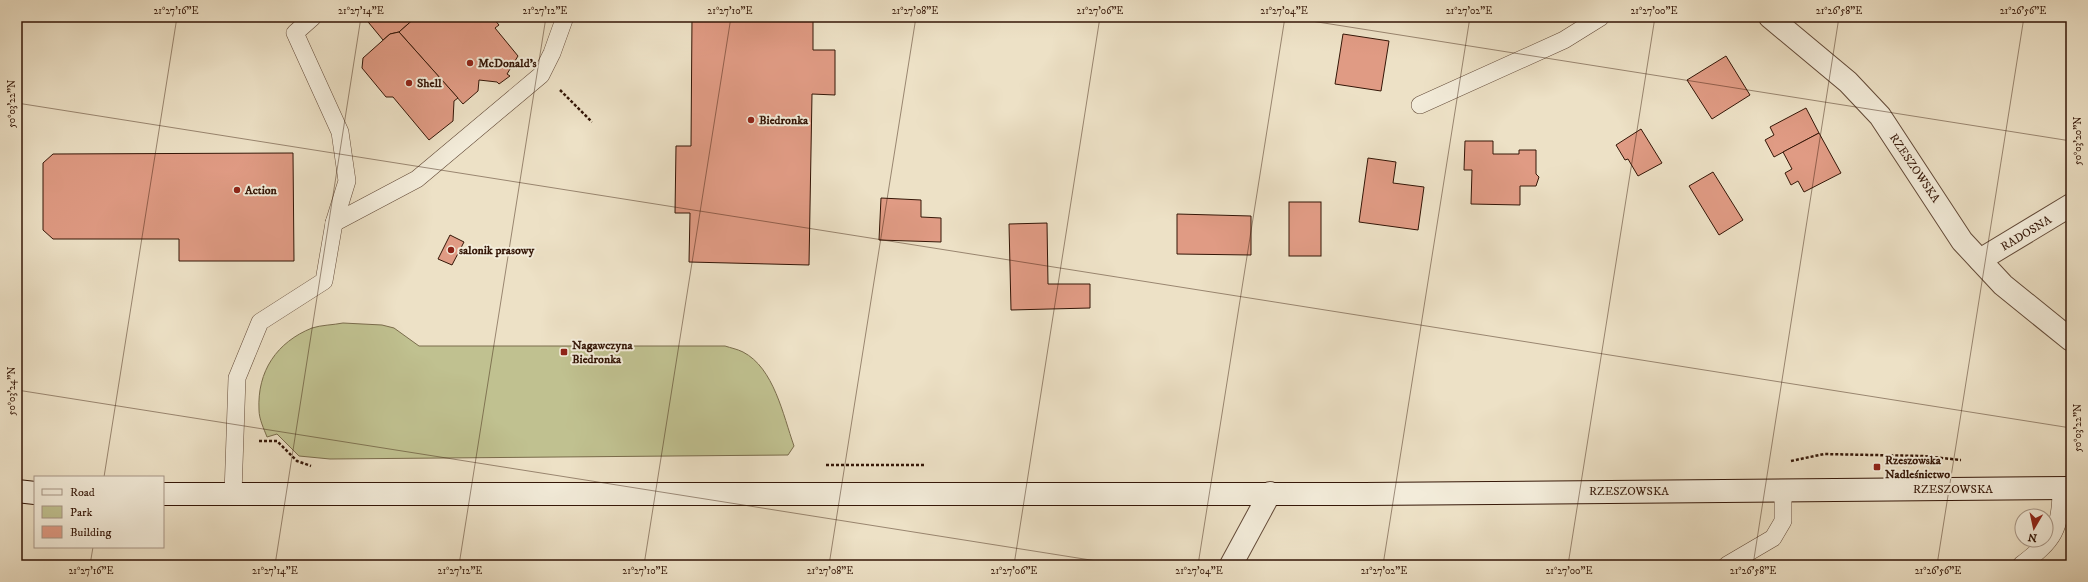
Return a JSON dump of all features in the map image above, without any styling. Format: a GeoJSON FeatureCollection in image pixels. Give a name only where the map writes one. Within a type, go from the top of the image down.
{"type":"FeatureCollection","features":[{"type":"Feature","properties":{"kind":"street","name":"RZESZOWSKA"},"geometry":{"type":"LineString","coordinates":[[1770,17],[1848,82],[1880,116],[1962,241],[2003,285],[2071,340]]}},
{"type":"Feature","properties":{"kind":"street","name":"RADOSNA"},"geometry":{"type":"LineString","coordinates":[[1980,260],[2071,205]]}},
{"type":"Feature","properties":{"kind":"street","name":"RZESZOWSKA"},"geometry":{"type":"LineString","coordinates":[[164,494],[815,495],[1270,492],[1372,494],[2066,488]]}},
{"type":"Feature","properties":{"kind":"street"},"geometry":{"type":"LineString","coordinates":[[17,491],[34,493]]}},
{"type":"Feature","properties":{"kind":"street"},"geometry":{"type":"LineString","coordinates":[[1231,565],[1270,492]]}},
{"type":"Feature","properties":{"kind":"lane"},"geometry":{"type":"LineString","coordinates":[[233,494],[237,378],[260,322],[324,281],[334,223],[347,180],[340,132],[295,33],[314,17]]}},
{"type":"Feature","properties":{"kind":"lane"},"geometry":{"type":"LineString","coordinates":[[334,223],[417,179],[541,75],[552,53],[565,17]]}},
{"type":"Feature","properties":{"kind":"lane"},"geometry":{"type":"LineString","coordinates":[[1420,105],[1564,40],[1601,17]]}},
{"type":"Feature","properties":{"kind":"lane"},"geometry":{"type":"LineString","coordinates":[[2021,565],[2046,546],[2059,520],[2066,488]]}},
{"type":"Feature","properties":{"kind":"lane"},"geometry":{"type":"LineString","coordinates":[[1727,565],[1774,538],[1783,521],[1783,490]]}},
{"type":"Feature","properties":{"kind":"path"},"geometry":{"type":"LineString","coordinates":[[556,86],[592,122]]}},
{"type":"Feature","properties":{"kind":"path"},"geometry":{"type":"LineString","coordinates":[[235,441],[277,441],[297,461],[315,467]]}},
{"type":"Feature","properties":{"kind":"path"},"geometry":{"type":"LineString","coordinates":[[821,465],[930,465]]}},
{"type":"Feature","properties":{"kind":"green space"},"geometry":{"type":"Polygon","coordinates":[[[343,323],[382,325],[394,328],[419,346],[725,346],[736,349],[754,359],[770,381],[776,393],[794,446],[788,455],[330,459],[299,456],[277,434],[267,437],[259,413],[259,396],[262,383],[272,360],[279,350],[289,341],[312,328],[343,323]]]}},
{"type":"Feature","properties":{"kind":"building"},"geometry":{"type":"Polygon","coordinates":[[[364,17],[416,17],[399,32],[390,34],[383,40],[364,17]]]}},
{"type":"Feature","properties":{"kind":"building","name":"McDonald's"},"geometry":{"type":"Polygon","coordinates":[[[416,17],[492,17],[499,25],[495,28],[518,56],[507,74],[510,76],[499,84],[497,82],[479,80],[478,91],[463,104],[399,32],[416,17]]]}},
{"type":"Feature","properties":{"kind":"building","name":"Biedronka"},"geometry":{"type":"Polygon","coordinates":[[[692,17],[813,17],[813,50],[835,50],[835,95],[812,94],[809,265],[689,262],[690,213],[675,213],[676,146],[691,146],[692,17]]]}},
{"type":"Feature","properties":{"kind":"building","name":"Shell"},"geometry":{"type":"Polygon","coordinates":[[[399,32],[458,98],[454,101],[453,121],[429,140],[393,97],[386,97],[362,68],[363,58],[390,34],[399,32]]]}},
{"type":"Feature","properties":{"kind":"building"},"geometry":{"type":"Polygon","coordinates":[[[1343,34],[1389,41],[1381,91],[1335,84],[1343,34]]]}},
{"type":"Feature","properties":{"kind":"building"},"geometry":{"type":"Polygon","coordinates":[[[1726,56],[1750,95],[1712,119],[1687,80],[1726,56]]]}},
{"type":"Feature","properties":{"kind":"building"},"geometry":{"type":"Polygon","coordinates":[[[1806,108],[1819,133],[1774,157],[1765,140],[1774,135],[1770,127],[1806,108]]]}},
{"type":"Feature","properties":{"kind":"building"},"geometry":{"type":"Polygon","coordinates":[[[1641,129],[1662,163],[1638,176],[1628,159],[1625,160],[1616,145],[1641,129]]]}},
{"type":"Feature","properties":{"kind":"building"},"geometry":{"type":"Polygon","coordinates":[[[1819,133],[1841,173],[1804,192],[1798,181],[1791,185],[1785,173],[1792,169],[1783,152],[1819,133]]]}},
{"type":"Feature","properties":{"kind":"building"},"geometry":{"type":"Polygon","coordinates":[[[1465,141],[1493,141],[1493,154],[1519,154],[1519,150],[1536,150],[1536,174],[1539,177],[1536,186],[1520,186],[1520,205],[1471,204],[1472,170],[1464,170],[1465,141]]]}},
{"type":"Feature","properties":{"kind":"building"},"geometry":{"type":"Polygon","coordinates":[[[293,153],[294,261],[179,261],[179,239],[53,239],[43,230],[43,163],[53,154],[293,153]]]}},
{"type":"Feature","properties":{"kind":"building"},"geometry":{"type":"Polygon","coordinates":[[[1368,158],[1396,162],[1393,183],[1424,187],[1418,230],[1359,222],[1368,158]]]}},
{"type":"Feature","properties":{"kind":"building"},"geometry":{"type":"Polygon","coordinates":[[[1713,172],[1743,220],[1719,235],[1689,186],[1713,172]]]}},
{"type":"Feature","properties":{"kind":"building"},"geometry":{"type":"Polygon","coordinates":[[[881,198],[921,200],[921,217],[941,218],[941,242],[879,240],[881,198]]]}},
{"type":"Feature","properties":{"kind":"building"},"geometry":{"type":"Polygon","coordinates":[[[1289,202],[1321,202],[1321,256],[1289,256],[1289,202]]]}},
{"type":"Feature","properties":{"kind":"building"},"geometry":{"type":"Polygon","coordinates":[[[1177,214],[1251,216],[1251,255],[1177,254],[1177,214]]]}},
{"type":"Feature","properties":{"kind":"building"},"geometry":{"type":"Polygon","coordinates":[[[1047,223],[1048,284],[1090,284],[1090,308],[1011,310],[1009,224],[1047,223]]]}},
{"type":"Feature","properties":{"kind":"building","name":"salonik prasowy"},"geometry":{"type":"Polygon","coordinates":[[[450,235],[464,242],[452,265],[438,259],[450,235]]]}},
{"type":"Feature","properties":{"kind":"place","name":"McDonald's"},"geometry":{"type":"Point","coordinates":[470,63]}},
{"type":"Feature","properties":{"kind":"place","name":"Shell"},"geometry":{"type":"Point","coordinates":[409,83]}},
{"type":"Feature","properties":{"kind":"place","name":"Biedronka"},"geometry":{"type":"Point","coordinates":[751,120]}},
{"type":"Feature","properties":{"kind":"place","name":"Action"},"geometry":{"type":"Point","coordinates":[237,190]}},
{"type":"Feature","properties":{"kind":"place","name":"salonik prasowy"},"geometry":{"type":"Point","coordinates":[451,250]}},
{"type":"Feature","properties":{"kind":"place","name":"Nagawczyna Biedronka"},"geometry":{"type":"Point","coordinates":[564,352]}},
{"type":"Feature","properties":{"kind":"place","name":"Rzeszowska Nadleśnictwo"},"geometry":{"type":"Point","coordinates":[1877,467]}}]}
